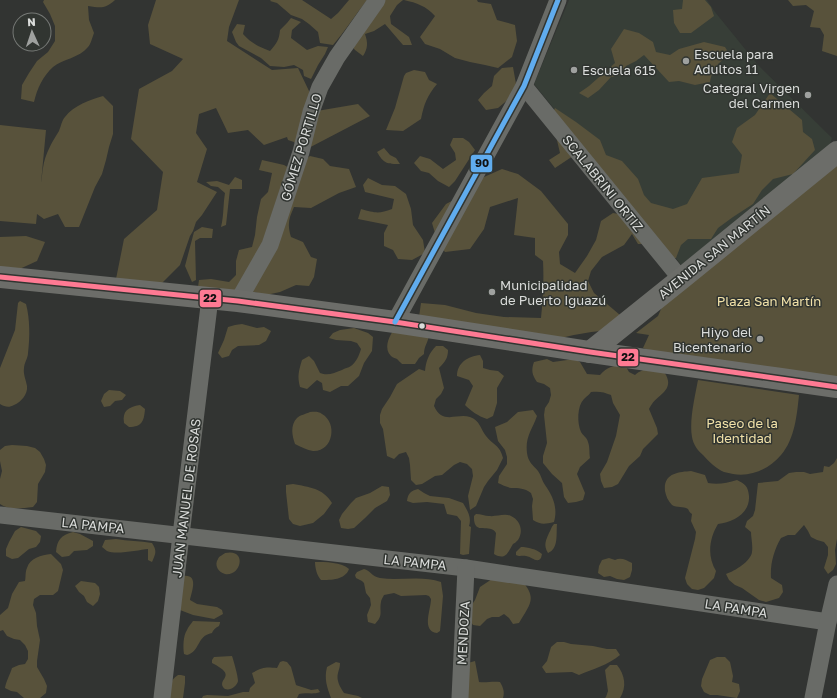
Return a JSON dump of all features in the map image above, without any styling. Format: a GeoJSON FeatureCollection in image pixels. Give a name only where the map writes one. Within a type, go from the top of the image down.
{"type":"FeatureCollection","features":[{"type":"Feature","properties":{"kind":"main road","name":"AVENIDA SAN MARTÍN"},"geometry":{"type":"LineString","coordinates":[[590,352],[837,152]]}},
{"type":"Feature","properties":{"kind":"main road"},"geometry":{"type":"LineString","coordinates":[[0,277],[238,301],[395,322],[590,352],[837,387]]}},
{"type":"Feature","properties":{"kind":"street","name":"GÓMEZ PORTILLO"},"geometry":{"type":"LineString","coordinates":[[238,301],[270,245],[301,152],[311,112],[320,87],[337,57],[377,0]]}},
{"type":"Feature","properties":{"kind":"street"},"geometry":{"type":"LineString","coordinates":[[395,322],[524,86],[558,0]]}},
{"type":"Feature","properties":{"kind":"street","name":"SCALABRINI ORTIZ"},"geometry":{"type":"LineString","coordinates":[[524,86],[681,279]]}},
{"type":"Feature","properties":{"kind":"street","name":"JUAN MANUEL DE ROSAS"},"geometry":{"type":"LineString","coordinates":[[162,698],[210,298]]}},
{"type":"Feature","properties":{"kind":"street","name":"LA PAMPA"},"geometry":{"type":"LineString","coordinates":[[0,515],[466,568],[828,622]]}},
{"type":"Feature","properties":{"kind":"street","name":"MENDOZA"},"geometry":{"type":"LineString","coordinates":[[460,698],[466,568]]}},
{"type":"Feature","properties":{"kind":"street"},"geometry":{"type":"LineString","coordinates":[[813,698],[837,584]]}},
{"type":"Feature","properties":{"kind":"shaded area"},"geometry":{"type":"Polygon","coordinates":[[[569,0],[707,0],[758,65],[832,138],[829,147],[683,267],[534,84],[569,0]]]}},
{"type":"Feature","properties":{"kind":"green space"},"geometry":{"type":"Polygon","coordinates":[[[44,0],[115,0],[103,7],[88,6],[89,20],[94,33],[90,44],[80,54],[57,64],[46,74],[34,102],[21,99],[22,85],[37,61],[48,52],[52,52],[52,46],[55,41],[55,26],[52,19],[52,12],[49,12],[43,2],[44,0]]]}},
{"type":"Feature","properties":{"kind":"green space"},"geometry":{"type":"Polygon","coordinates":[[[156,0],[239,0],[229,27],[227,41],[272,70],[298,68],[309,91],[311,112],[358,104],[370,116],[301,152],[294,142],[288,140],[287,137],[264,145],[248,130],[228,133],[216,108],[199,114],[196,133],[207,149],[197,182],[217,192],[196,222],[180,265],[161,284],[116,279],[124,239],[157,210],[163,172],[131,139],[139,89],[172,71],[183,59],[150,44],[148,25],[156,0]]]}},
{"type":"Feature","properties":{"kind":"green space"},"geometry":{"type":"Polygon","coordinates":[[[302,0],[331,19],[349,0],[367,0],[333,45],[320,43],[318,32],[309,24],[302,19],[291,15],[277,3],[270,1],[302,0]]]}},
{"type":"Feature","properties":{"kind":"green space"},"geometry":{"type":"Polygon","coordinates":[[[384,0],[403,0],[397,5],[390,16],[391,24],[409,37],[412,45],[403,45],[385,24],[374,31],[365,34],[367,45],[363,56],[351,45],[384,0]]]}},
{"type":"Feature","properties":{"kind":"green space"},"geometry":{"type":"Polygon","coordinates":[[[404,0],[477,0],[478,2],[491,4],[497,20],[515,25],[517,41],[512,57],[498,68],[455,58],[440,49],[425,44],[420,37],[435,16],[421,5],[404,0]]]}},
{"type":"Feature","properties":{"kind":"green space"},"geometry":{"type":"Polygon","coordinates":[[[683,0],[705,0],[711,7],[714,16],[691,33],[680,33],[674,23],[673,10],[682,9],[683,0]]]}},
{"type":"Feature","properties":{"kind":"green space"},"geometry":{"type":"Polygon","coordinates":[[[788,0],[837,0],[837,56],[822,51],[824,35],[820,28],[810,27],[814,11],[806,5],[793,6],[788,0]]]}},
{"type":"Feature","properties":{"kind":"green space"},"geometry":{"type":"Polygon","coordinates":[[[291,18],[301,22],[292,30],[291,38],[307,50],[318,46],[328,47],[311,79],[304,76],[303,70],[294,65],[284,67],[270,66],[261,58],[239,46],[232,32],[237,24],[245,25],[243,34],[255,44],[270,51],[277,41],[280,30],[291,18]]]}},
{"type":"Feature","properties":{"kind":"green space"},"geometry":{"type":"Polygon","coordinates":[[[624,29],[639,33],[653,42],[656,52],[670,55],[679,49],[704,42],[725,47],[730,55],[722,60],[717,66],[710,82],[695,85],[679,81],[669,82],[644,55],[626,66],[622,75],[611,77],[599,90],[588,98],[579,93],[615,63],[611,49],[624,29]]]}},
{"type":"Feature","properties":{"kind":"green space"},"geometry":{"type":"Polygon","coordinates":[[[513,67],[516,84],[510,98],[498,108],[486,110],[478,100],[492,86],[494,76],[502,68],[513,67]]]}},
{"type":"Feature","properties":{"kind":"green space"},"geometry":{"type":"Polygon","coordinates":[[[414,70],[425,72],[429,80],[437,84],[426,100],[421,119],[403,131],[386,130],[395,108],[404,76],[406,73],[414,70]]]}},
{"type":"Feature","properties":{"kind":"green space"},"geometry":{"type":"Polygon","coordinates":[[[770,93],[802,120],[803,132],[812,139],[815,150],[793,174],[773,179],[762,190],[753,204],[718,228],[711,239],[688,239],[681,245],[676,258],[661,261],[653,244],[638,244],[632,234],[624,245],[602,257],[591,271],[588,281],[594,293],[620,315],[619,329],[547,341],[419,317],[421,303],[445,305],[476,313],[504,317],[541,318],[543,261],[535,255],[535,238],[514,235],[518,198],[490,207],[484,229],[470,249],[445,252],[438,243],[432,223],[446,204],[465,194],[484,177],[502,169],[518,174],[541,191],[568,224],[568,235],[559,252],[560,264],[575,273],[596,240],[601,221],[613,213],[630,216],[573,156],[555,168],[549,160],[560,153],[550,118],[555,108],[600,140],[606,155],[622,161],[638,179],[644,195],[651,203],[673,209],[687,204],[702,178],[739,173],[742,155],[732,142],[737,128],[755,115],[770,93]]]}},
{"type":"Feature","properties":{"kind":"green space"},"geometry":{"type":"Polygon","coordinates":[[[103,96],[113,106],[113,134],[102,174],[95,187],[79,227],[65,227],[58,214],[44,219],[37,214],[36,224],[0,221],[0,125],[46,130],[41,183],[45,158],[64,118],[78,106],[103,96]]]}},
{"type":"Feature","properties":{"kind":"green space"},"geometry":{"type":"Polygon","coordinates":[[[453,138],[463,138],[469,142],[475,150],[455,181],[449,187],[438,181],[429,173],[421,171],[414,163],[420,156],[430,159],[443,169],[456,160],[455,153],[450,145],[453,138]]]}},
{"type":"Feature","properties":{"kind":"green space"},"geometry":{"type":"Polygon","coordinates":[[[384,148],[390,155],[396,158],[400,164],[389,163],[382,159],[377,152],[384,148]]]}},
{"type":"Feature","properties":{"kind":"green space"},"geometry":{"type":"Polygon","coordinates":[[[310,156],[323,159],[330,166],[349,169],[356,187],[339,193],[311,208],[294,207],[289,221],[291,237],[303,242],[311,257],[317,259],[314,277],[309,286],[296,285],[280,292],[266,295],[250,291],[301,163],[310,156]]]}},
{"type":"Feature","properties":{"kind":"green space","name":"Plaza San Martín"},"geometry":{"type":"Polygon","coordinates":[[[837,159],[837,377],[663,355],[643,348],[649,335],[636,333],[658,316],[665,300],[837,159]]]}},
{"type":"Feature","properties":{"kind":"green space"},"geometry":{"type":"Polygon","coordinates":[[[262,160],[284,165],[291,169],[278,215],[233,297],[198,287],[199,280],[211,279],[229,282],[236,275],[236,261],[239,250],[252,247],[261,199],[268,192],[272,173],[259,170],[262,160]]]}},
{"type":"Feature","properties":{"kind":"green space"},"geometry":{"type":"Polygon","coordinates":[[[235,177],[242,180],[242,189],[230,189],[226,225],[221,227],[225,193],[218,187],[211,186],[206,182],[217,181],[229,185],[235,177]]]}},
{"type":"Feature","properties":{"kind":"green space"},"geometry":{"type":"Polygon","coordinates":[[[368,178],[382,185],[395,186],[406,194],[411,209],[413,225],[423,240],[425,253],[412,260],[398,259],[393,250],[384,246],[384,233],[388,225],[358,219],[361,209],[384,212],[392,209],[394,199],[365,192],[363,185],[368,178]]]}},
{"type":"Feature","properties":{"kind":"green space"},"geometry":{"type":"Polygon","coordinates":[[[202,227],[213,229],[212,238],[200,238],[195,241],[196,280],[192,282],[185,266],[194,232],[202,227]]]}},
{"type":"Feature","properties":{"kind":"green space"},"geometry":{"type":"Polygon","coordinates":[[[26,236],[45,242],[37,261],[0,278],[0,237],[26,236]]]}},
{"type":"Feature","properties":{"kind":"green space"},"geometry":{"type":"Polygon","coordinates":[[[20,301],[26,304],[29,322],[28,355],[24,370],[27,389],[24,397],[19,402],[7,407],[0,404],[0,368],[15,330],[18,303],[20,301]]]}},
{"type":"Feature","properties":{"kind":"green space"},"geometry":{"type":"Polygon","coordinates":[[[242,324],[257,328],[264,327],[271,331],[266,341],[259,345],[238,346],[232,350],[229,356],[222,358],[218,353],[228,327],[242,324]]]}},
{"type":"Feature","properties":{"kind":"green space"},"geometry":{"type":"Polygon","coordinates":[[[354,328],[368,333],[373,337],[372,351],[364,363],[359,376],[348,386],[341,386],[330,392],[323,390],[322,383],[317,380],[307,389],[300,387],[299,370],[302,360],[309,356],[314,361],[320,373],[323,374],[334,373],[353,364],[361,349],[357,343],[329,338],[333,333],[340,330],[354,328]]]}},
{"type":"Feature","properties":{"kind":"green space"},"geometry":{"type":"Polygon","coordinates":[[[393,331],[429,335],[424,354],[415,364],[402,364],[389,353],[387,347],[393,331]]]}},
{"type":"Feature","properties":{"kind":"green space"},"geometry":{"type":"Polygon","coordinates":[[[436,346],[443,346],[448,350],[446,360],[439,368],[444,388],[436,399],[434,406],[437,412],[445,417],[465,416],[476,420],[486,436],[500,450],[503,458],[497,470],[484,487],[476,506],[470,510],[468,496],[473,476],[472,469],[467,464],[460,462],[442,475],[435,476],[422,484],[416,485],[411,480],[409,458],[406,452],[399,454],[394,459],[387,456],[383,429],[380,423],[382,409],[397,384],[419,369],[425,371],[428,357],[436,346]]]}},
{"type":"Feature","properties":{"kind":"green space"},"geometry":{"type":"Polygon","coordinates":[[[480,355],[483,361],[483,368],[498,371],[504,376],[497,388],[497,403],[493,416],[487,419],[475,413],[465,405],[473,386],[469,380],[457,376],[457,371],[464,361],[471,357],[480,355]]]}},
{"type":"Feature","properties":{"kind":"green space"},"geometry":{"type":"Polygon","coordinates":[[[547,359],[553,362],[574,359],[580,362],[587,374],[600,375],[608,368],[621,365],[625,365],[629,372],[635,375],[644,370],[659,370],[665,374],[668,380],[667,388],[649,409],[658,434],[643,449],[640,456],[629,466],[618,484],[612,487],[604,488],[600,474],[607,462],[616,436],[620,415],[613,403],[611,395],[601,392],[591,392],[584,399],[580,406],[578,415],[581,432],[586,438],[589,446],[590,458],[580,467],[577,474],[585,493],[583,500],[576,502],[568,503],[564,497],[562,483],[543,463],[543,456],[547,443],[544,415],[545,408],[551,395],[550,388],[537,382],[533,375],[532,368],[534,362],[547,359]]]}},
{"type":"Feature","properties":{"kind":"green space","name":"Paseo de la Identidad"},"geometry":{"type":"Polygon","coordinates":[[[698,380],[799,395],[792,434],[786,449],[781,455],[766,468],[747,474],[740,475],[726,473],[713,465],[696,447],[692,437],[691,424],[698,380]]]}},
{"type":"Feature","properties":{"kind":"green space"},"geometry":{"type":"Polygon","coordinates":[[[109,390],[120,391],[126,395],[122,400],[115,401],[110,406],[104,407],[101,401],[104,394],[109,390]]]}},
{"type":"Feature","properties":{"kind":"green space"},"geometry":{"type":"Polygon","coordinates":[[[140,405],[145,409],[142,422],[137,426],[129,427],[124,423],[125,413],[129,408],[140,405]]]}},
{"type":"Feature","properties":{"kind":"green space"},"geometry":{"type":"Polygon","coordinates":[[[533,410],[537,416],[527,442],[528,459],[539,473],[550,493],[555,507],[554,522],[546,524],[538,523],[533,520],[533,499],[531,493],[524,489],[511,488],[498,483],[499,476],[507,464],[507,457],[505,450],[498,441],[495,427],[507,422],[518,412],[533,410]]]}},
{"type":"Feature","properties":{"kind":"green space"},"geometry":{"type":"Polygon","coordinates":[[[310,412],[320,413],[327,418],[330,424],[331,436],[329,442],[320,450],[313,451],[306,449],[295,444],[293,438],[293,424],[297,418],[310,412]]]}},
{"type":"Feature","properties":{"kind":"green space"},"geometry":{"type":"Polygon","coordinates":[[[12,445],[35,448],[40,452],[44,459],[46,465],[45,472],[38,484],[37,502],[33,507],[8,508],[0,504],[0,479],[2,471],[0,450],[5,446],[12,445]]]}},
{"type":"Feature","properties":{"kind":"green space"},"geometry":{"type":"Polygon","coordinates":[[[837,458],[837,539],[835,550],[836,564],[833,570],[828,574],[824,568],[828,555],[828,547],[824,542],[811,537],[804,525],[795,535],[788,535],[781,538],[774,552],[771,578],[782,585],[783,592],[779,598],[766,602],[759,600],[729,580],[726,574],[734,571],[746,562],[752,552],[751,532],[745,527],[747,521],[753,516],[755,510],[758,483],[778,481],[789,473],[804,472],[810,474],[823,472],[824,466],[829,467],[837,458]]]}},
{"type":"Feature","properties":{"kind":"green space"},"geometry":{"type":"Polygon","coordinates":[[[691,471],[705,475],[708,483],[715,484],[737,480],[746,486],[749,496],[747,507],[740,516],[730,521],[718,524],[710,548],[711,559],[716,571],[714,578],[704,588],[698,590],[692,589],[687,584],[685,578],[696,532],[691,521],[692,514],[686,508],[672,505],[667,498],[665,491],[665,485],[669,477],[677,473],[691,471]]]}},
{"type":"Feature","properties":{"kind":"green space"},"geometry":{"type":"Polygon","coordinates":[[[293,484],[310,487],[320,491],[332,503],[324,514],[313,523],[300,526],[293,524],[289,519],[286,485],[293,484]]]}},
{"type":"Feature","properties":{"kind":"green space"},"geometry":{"type":"Polygon","coordinates":[[[382,486],[389,487],[390,495],[387,501],[375,508],[354,528],[341,528],[339,520],[351,503],[356,498],[370,493],[382,486]]]}},
{"type":"Feature","properties":{"kind":"green space"},"geometry":{"type":"Polygon","coordinates":[[[418,489],[430,496],[449,498],[463,503],[469,514],[469,526],[471,527],[469,554],[460,554],[461,521],[457,516],[447,514],[444,504],[427,502],[413,503],[407,501],[410,493],[418,489]]]}},
{"type":"Feature","properties":{"kind":"green space"},"geometry":{"type":"Polygon","coordinates":[[[476,514],[487,516],[508,515],[517,520],[521,530],[520,537],[513,544],[506,555],[501,557],[494,554],[496,533],[493,530],[479,528],[476,526],[474,516],[476,514]]]}},
{"type":"Feature","properties":{"kind":"green space"},"geometry":{"type":"Polygon","coordinates":[[[554,524],[557,524],[557,536],[554,548],[548,553],[546,547],[547,538],[554,524]]]}},
{"type":"Feature","properties":{"kind":"green space"},"geometry":{"type":"Polygon","coordinates":[[[21,527],[36,531],[41,536],[40,542],[36,547],[29,549],[18,558],[12,559],[6,556],[6,549],[15,531],[21,527]]]}},
{"type":"Feature","properties":{"kind":"green space"},"geometry":{"type":"Polygon","coordinates":[[[73,532],[93,541],[93,546],[87,550],[74,551],[69,556],[62,557],[56,552],[57,544],[63,536],[73,532]]]}},
{"type":"Feature","properties":{"kind":"green space"},"geometry":{"type":"Polygon","coordinates":[[[116,539],[152,543],[155,548],[155,552],[152,562],[148,560],[148,549],[116,553],[107,551],[102,547],[105,540],[116,539]]]}},
{"type":"Feature","properties":{"kind":"green space"},"geometry":{"type":"Polygon","coordinates":[[[521,547],[537,551],[542,554],[541,558],[537,560],[528,556],[516,555],[516,552],[521,547]]]}},
{"type":"Feature","properties":{"kind":"green space"},"geometry":{"type":"Polygon","coordinates":[[[225,553],[232,553],[237,555],[239,558],[240,563],[238,567],[231,574],[223,573],[219,570],[216,564],[220,556],[225,553]]]}},
{"type":"Feature","properties":{"kind":"green space"},"geometry":{"type":"Polygon","coordinates":[[[51,554],[61,564],[63,570],[58,591],[53,595],[40,595],[34,599],[33,605],[36,613],[40,640],[37,667],[47,686],[46,693],[40,698],[24,698],[17,692],[5,688],[12,668],[25,664],[28,659],[28,651],[20,640],[7,636],[3,630],[0,631],[0,615],[8,608],[12,594],[19,582],[25,581],[26,570],[33,559],[51,554]]]}},
{"type":"Feature","properties":{"kind":"green space"},"geometry":{"type":"Polygon","coordinates":[[[609,558],[615,560],[624,559],[632,563],[630,577],[624,580],[610,576],[604,577],[598,573],[602,560],[609,558]]]}},
{"type":"Feature","properties":{"kind":"green space"},"geometry":{"type":"Polygon","coordinates":[[[315,562],[338,564],[349,569],[347,573],[341,577],[321,580],[316,572],[315,562]]]}},
{"type":"Feature","properties":{"kind":"green space"},"geometry":{"type":"Polygon","coordinates":[[[364,569],[380,578],[419,578],[441,582],[443,596],[440,631],[437,633],[429,628],[428,619],[431,599],[426,595],[401,596],[394,593],[384,595],[381,601],[381,613],[378,621],[375,624],[368,622],[367,615],[371,605],[370,598],[366,593],[364,583],[356,578],[355,575],[357,572],[364,569]]]}},
{"type":"Feature","properties":{"kind":"green space"},"geometry":{"type":"Polygon","coordinates":[[[183,576],[188,576],[193,580],[190,600],[197,604],[217,607],[222,610],[223,614],[214,619],[193,615],[180,610],[183,576]]]}},
{"type":"Feature","properties":{"kind":"green space"},"geometry":{"type":"Polygon","coordinates":[[[492,579],[522,581],[527,587],[531,597],[529,607],[519,623],[513,624],[504,614],[499,617],[487,619],[480,626],[473,625],[469,619],[471,606],[480,587],[492,579]]]}},
{"type":"Feature","properties":{"kind":"green space"},"geometry":{"type":"Polygon","coordinates":[[[81,581],[95,583],[99,587],[100,594],[98,601],[93,606],[87,602],[75,586],[81,581]]]}},
{"type":"Feature","properties":{"kind":"green space"},"geometry":{"type":"Polygon","coordinates":[[[193,621],[220,623],[212,633],[203,637],[195,650],[187,655],[184,654],[184,638],[187,629],[193,621]]]}},
{"type":"Feature","properties":{"kind":"green space"},"geometry":{"type":"Polygon","coordinates":[[[557,642],[616,649],[620,655],[605,664],[579,675],[572,672],[546,673],[542,667],[547,661],[551,647],[557,642]]]}},
{"type":"Feature","properties":{"kind":"green space"},"geometry":{"type":"Polygon","coordinates":[[[232,656],[238,681],[234,687],[225,689],[222,684],[226,674],[220,667],[212,663],[212,660],[214,657],[232,656]]]}},
{"type":"Feature","properties":{"kind":"green space"},"geometry":{"type":"Polygon","coordinates":[[[717,657],[725,657],[730,662],[733,676],[732,682],[739,684],[740,691],[737,698],[710,695],[704,692],[701,686],[702,679],[710,660],[717,657]]]}},
{"type":"Feature","properties":{"kind":"green space"},"geometry":{"type":"Polygon","coordinates":[[[475,661],[479,682],[500,682],[504,694],[503,698],[467,698],[468,663],[475,661]]]}},
{"type":"Feature","properties":{"kind":"green space"},"geometry":{"type":"Polygon","coordinates":[[[280,662],[287,662],[291,667],[296,685],[311,690],[318,689],[320,692],[299,694],[297,698],[202,698],[203,696],[207,695],[228,696],[249,692],[250,688],[255,683],[252,673],[264,668],[277,668],[280,662]]]}},
{"type":"Feature","properties":{"kind":"green space"},"geometry":{"type":"Polygon","coordinates":[[[336,662],[340,663],[338,681],[344,693],[362,698],[331,698],[326,683],[326,671],[327,667],[336,662]]]}},
{"type":"Feature","properties":{"kind":"green space"},"geometry":{"type":"Polygon","coordinates":[[[610,665],[617,665],[622,673],[624,690],[620,698],[605,698],[608,691],[605,670],[610,665]]]}},
{"type":"Feature","properties":{"kind":"green space"},"geometry":{"type":"Polygon","coordinates":[[[178,675],[185,676],[183,698],[167,698],[171,683],[178,675]]]}},
{"type":"Feature","properties":{"kind":"transit line","name":"90"},"geometry":{"type":"LineString","coordinates":[[395,322],[524,86],[558,0]]}},
{"type":"Feature","properties":{"kind":"transit line","name":"22"},"geometry":{"type":"LineString","coordinates":[[0,277],[238,301],[395,322],[590,352],[837,387]]}},
{"type":"Feature","properties":{"kind":"place","name":"Escuela para Adultos 11"},"geometry":{"type":"Point","coordinates":[686,61]}},
{"type":"Feature","properties":{"kind":"place","name":"Escuela 615"},"geometry":{"type":"Point","coordinates":[574,70]}},
{"type":"Feature","properties":{"kind":"place","name":"Categral Virgen del Carmen"},"geometry":{"type":"Point","coordinates":[808,95]}},
{"type":"Feature","properties":{"kind":"place","name":"Municipalidad de Puerto Iguazú"},"geometry":{"type":"Point","coordinates":[492,292]}},
{"type":"Feature","properties":{"kind":"place","name":"Hiyo del Bicentenario"},"geometry":{"type":"Point","coordinates":[760,339]}}]}
